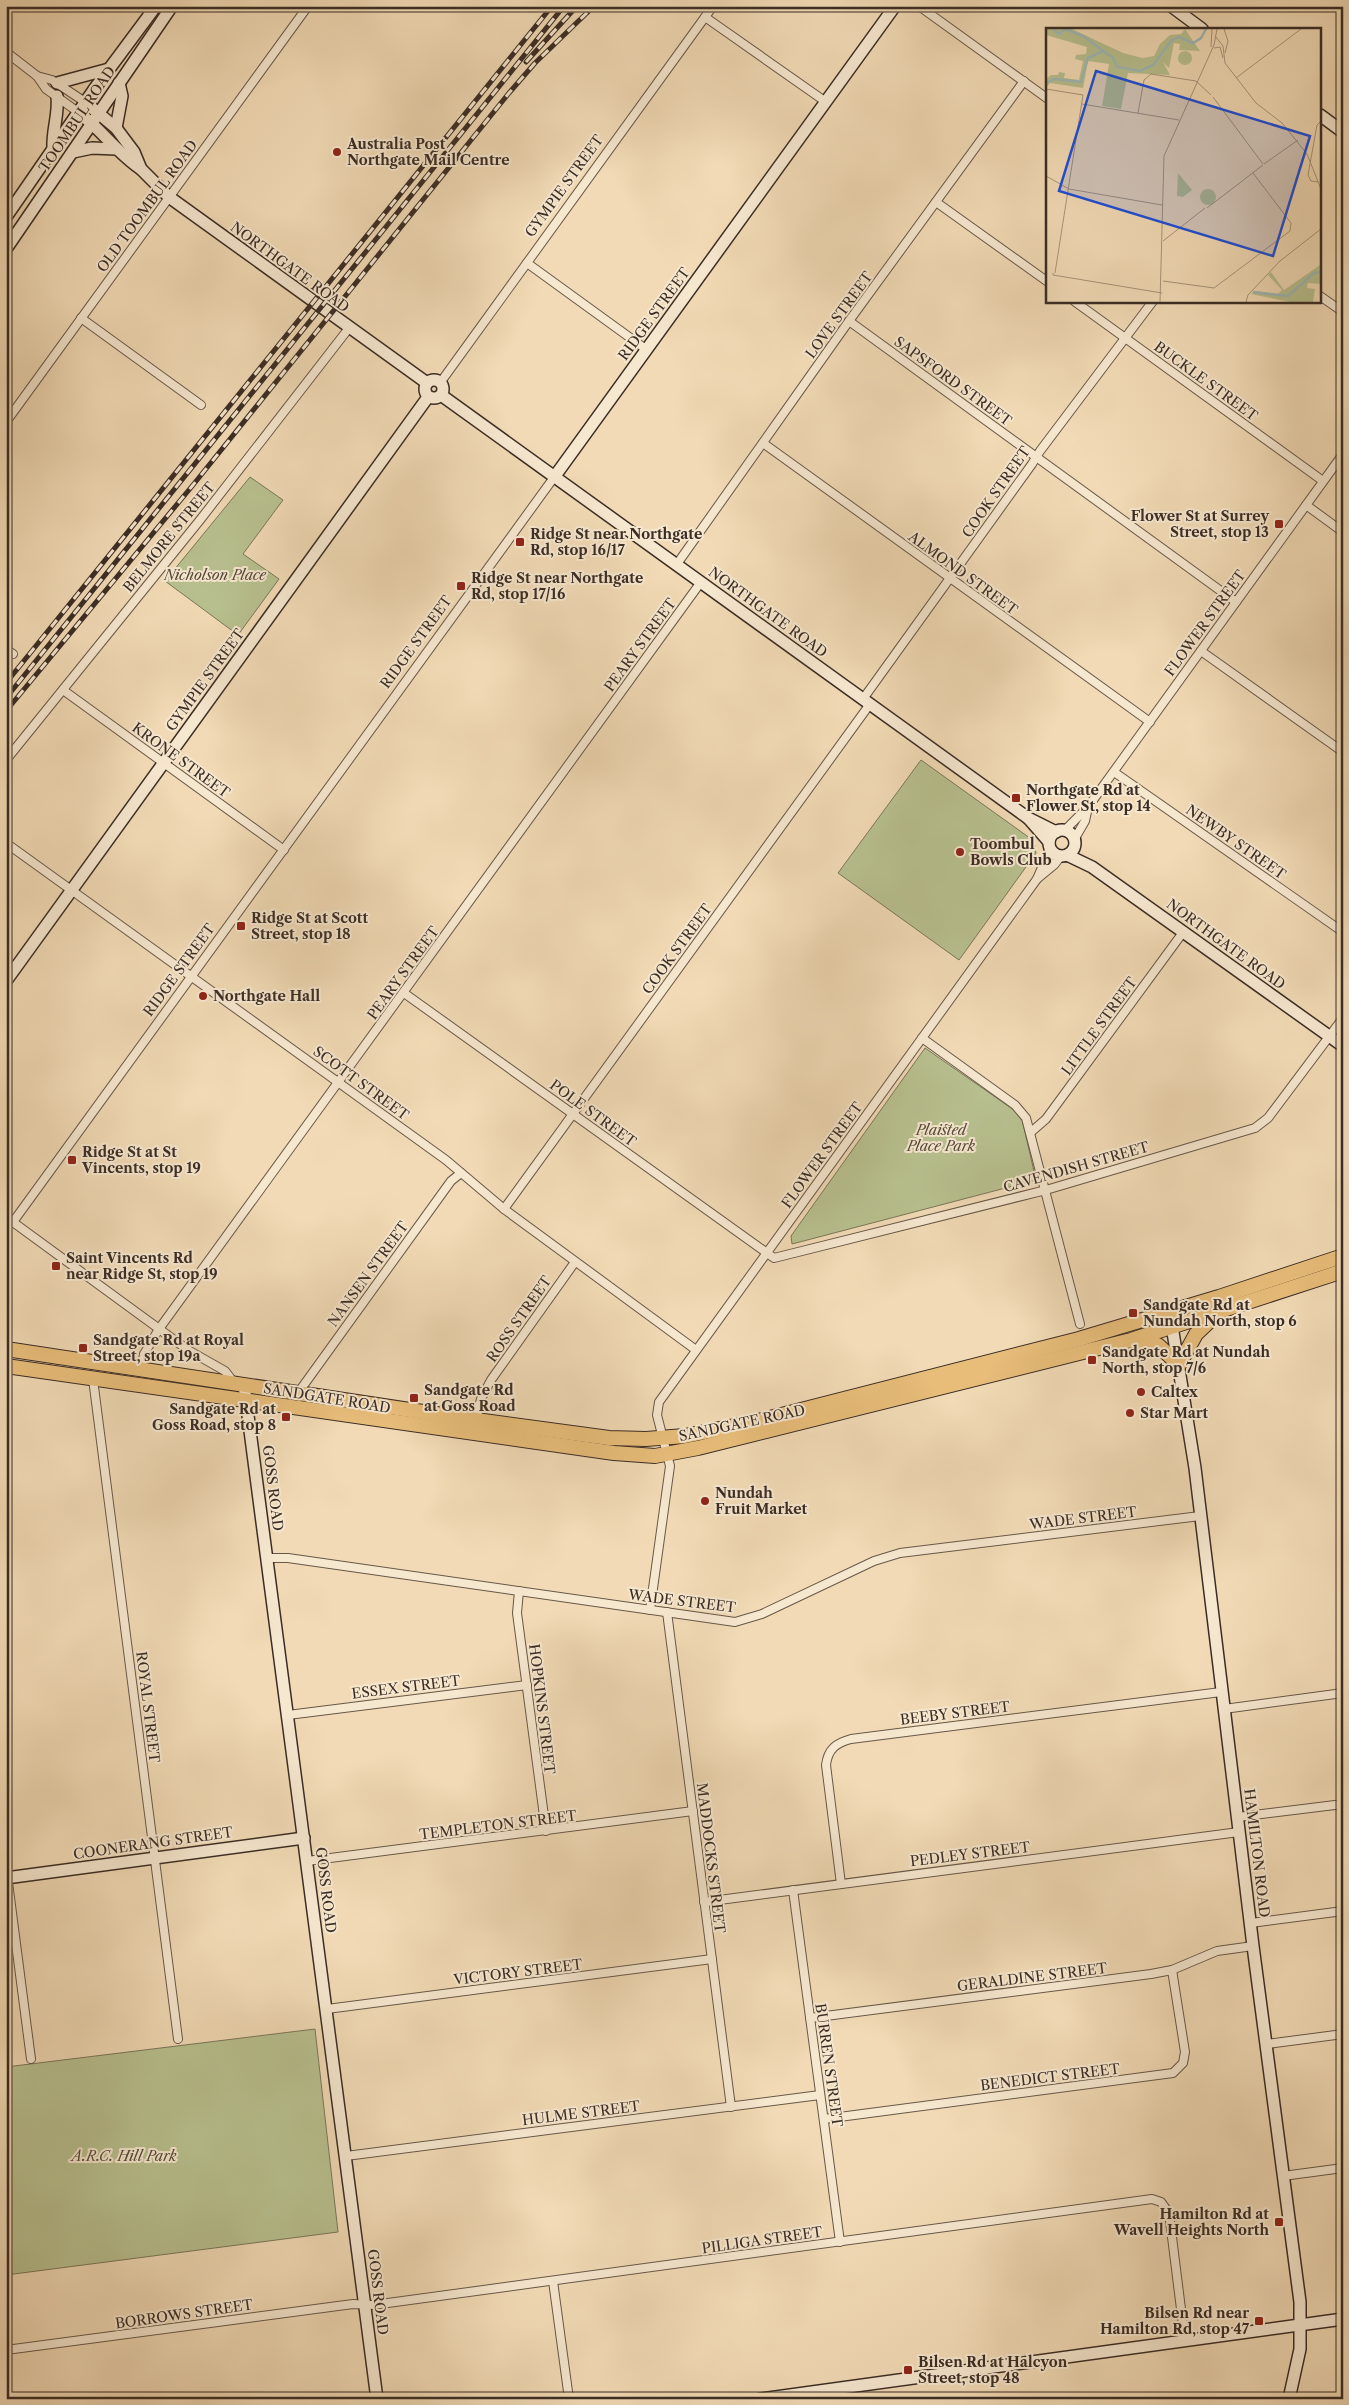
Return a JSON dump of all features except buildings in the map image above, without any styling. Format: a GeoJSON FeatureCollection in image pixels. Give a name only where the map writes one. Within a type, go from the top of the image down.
{"type":"FeatureCollection","features":[{"type":"Feature","properties":{"kind":"highway","name":"SANDGATE ROAD"},"geometry":{"type":"LineString","coordinates":[[6,1349],[476,1420],[609,1438],[663,1438],[710,1432],[773,1418],[1029,1353],[1219,1297],[1343,1256]]}},
{"type":"Feature","properties":{"kind":"highway","name":"SANDGATE ROAD"},"geometry":{"type":"LineString","coordinates":[[6,1366],[640,1456],[668,1454],[1131,1340],[1342,1271]]}},
{"type":"Feature","properties":{"kind":"highway"},"geometry":{"type":"LineString","coordinates":[[1131,1340],[1158,1345],[1179,1365],[1196,1334],[1221,1310]]}},
{"type":"Feature","properties":{"kind":"street","name":"TOOMBUL ROAD"},"geometry":{"type":"LineString","coordinates":[[6,217],[85,102],[156,6]]}},
{"type":"Feature","properties":{"kind":"street","name":"TOOMBUL ROAD"},"geometry":{"type":"LineString","coordinates":[[6,249],[172,6]]}},
{"type":"Feature","properties":{"kind":"street","name":"OLD TOOMBUL ROAD"},"geometry":{"type":"LineString","coordinates":[[6,422],[308,6]]}},
{"type":"Feature","properties":{"kind":"street","name":"GYMPIE STREET"},"geometry":{"type":"LineString","coordinates":[[440,383],[713,6]]}},
{"type":"Feature","properties":{"kind":"street","name":"RIDGE STREET"},"geometry":{"type":"LineString","coordinates":[[10,1220],[193,977],[895,6]]}},
{"type":"Feature","properties":{"kind":"street"},"geometry":{"type":"LineString","coordinates":[[919,6],[1046,98]]}},
{"type":"Feature","properties":{"kind":"street"},"geometry":{"type":"LineString","coordinates":[[1171,6],[1201,28]]}},
{"type":"Feature","properties":{"kind":"street"},"geometry":{"type":"LineString","coordinates":[[705,17],[826,102]]}},
{"type":"Feature","properties":{"kind":"street"},"geometry":{"type":"LineString","coordinates":[[6,52],[37,76],[46,89],[78,112]]}},
{"type":"Feature","properties":{"kind":"street"},"geometry":{"type":"LineString","coordinates":[[57,83],[109,69]]}},
{"type":"Feature","properties":{"kind":"street"},"geometry":{"type":"LineString","coordinates":[[37,76],[57,83],[85,102]]}},
{"type":"Feature","properties":{"kind":"street","name":"LOVE STREET"},"geometry":{"type":"LineString","coordinates":[[677,564],[849,321],[1024,81]]}},
{"type":"Feature","properties":{"kind":"street"},"geometry":{"type":"LineString","coordinates":[[116,128],[122,96],[119,83]]}},
{"type":"Feature","properties":{"kind":"street"},"geometry":{"type":"LineString","coordinates":[[53,148],[52,134],[58,110],[56,96]]}},
{"type":"Feature","properties":{"kind":"street","name":"NORTHGATE ROAD"},"geometry":{"type":"LineString","coordinates":[[85,102],[116,149],[141,169],[169,197],[427,383]]}},
{"type":"Feature","properties":{"kind":"street","name":"NORTHGATE ROAD"},"geometry":{"type":"LineString","coordinates":[[78,112],[116,128],[134,152],[141,169]]}},
{"type":"Feature","properties":{"kind":"street"},"geometry":{"type":"LineString","coordinates":[[1322,116],[1343,132]]}},
{"type":"Feature","properties":{"kind":"street"},"geometry":{"type":"LineString","coordinates":[[73,152],[92,148],[116,149]]}},
{"type":"Feature","properties":{"kind":"street"},"geometry":{"type":"LineString","coordinates":[[936,202],[1046,281]]}},
{"type":"Feature","properties":{"kind":"street"},"geometry":{"type":"LineString","coordinates":[[527,263],[647,350]]}},
{"type":"Feature","properties":{"kind":"street"},"geometry":{"type":"LineString","coordinates":[[1322,297],[1343,312]]}},
{"type":"Feature","properties":{"kind":"street","name":"BUCKLE STREET"},"geometry":{"type":"LineString","coordinates":[[1075,302],[1323,481]]}},
{"type":"Feature","properties":{"kind":"street","name":"COOK STREET"},"geometry":{"type":"LineString","coordinates":[[504,1209],[574,1114],[1036,458],[1151,302]]}},
{"type":"Feature","properties":{"kind":"street"},"geometry":{"type":"LineString","coordinates":[[80,318],[201,405]]}},
{"type":"Feature","properties":{"kind":"street","name":"SAPSFORD STREET"},"geometry":{"type":"LineString","coordinates":[[849,321],[1236,602]]}},
{"type":"Feature","properties":{"kind":"street","name":"BELMORE STREET"},"geometry":{"type":"LineString","coordinates":[[6,760],[349,328]]}},
{"type":"Feature","properties":{"kind":"street"},"geometry":{"type":"LineString","coordinates":[[432,380],[440,383],[443,390],[441,395],[436,398],[428,397],[425,392],[427,383],[432,380]]}},
{"type":"Feature","properties":{"kind":"street","name":"NORTHGATE ROAD"},"geometry":{"type":"LineString","coordinates":[[441,395],[1028,818],[1050,846],[1064,856],[1092,867],[1343,1046]]}},
{"type":"Feature","properties":{"kind":"street","name":"GYMPIE STREET"},"geometry":{"type":"LineString","coordinates":[[6,981],[428,397]]}},
{"type":"Feature","properties":{"kind":"street","name":"ALMOND STREET"},"geometry":{"type":"LineString","coordinates":[[763,443],[1150,722]]}},
{"type":"Feature","properties":{"kind":"street","name":"FLOWER STREET"},"geometry":{"type":"LineString","coordinates":[[1060,831],[1088,807],[1343,454]]}},
{"type":"Feature","properties":{"kind":"street"},"geometry":{"type":"LineString","coordinates":[[1306,505],[1343,532]]}},
{"type":"Feature","properties":{"kind":"street","name":"PEARY STREET"},"geometry":{"type":"LineString","coordinates":[[141,1386],[144,1354],[160,1329],[701,582]]}},
{"type":"Feature","properties":{"kind":"street"},"geometry":{"type":"LineString","coordinates":[[1201,651],[1343,752]]}},
{"type":"Feature","properties":{"kind":"street","name":"KRONE STREET"},"geometry":{"type":"LineString","coordinates":[[63,690],[284,850]]}},
{"type":"Feature","properties":{"kind":"street","name":"NEWBY STREET"},"geometry":{"type":"LineString","coordinates":[[1114,772],[1343,932]]}},
{"type":"Feature","properties":{"kind":"street","name":"FLOWER STREET"},"geometry":{"type":"LineString","coordinates":[[1074,843],[1085,821],[1088,807]]}},
{"type":"Feature","properties":{"kind":"street","name":"NORTHGATE ROAD"},"geometry":{"type":"LineString","coordinates":[[1028,818],[1070,834],[1074,843],[1092,867]]}},
{"type":"Feature","properties":{"kind":"street"},"geometry":{"type":"LineString","coordinates":[[1050,846],[1060,831]]}},
{"type":"Feature","properties":{"kind":"street","name":"SCOTT STREET"},"geometry":{"type":"LineString","coordinates":[[6,843],[461,1172],[504,1209],[696,1350]]}},
{"type":"Feature","properties":{"kind":"street"},"geometry":{"type":"LineString","coordinates":[[1064,856],[1074,843]]}},
{"type":"Feature","properties":{"kind":"street","name":"FLOWER STREET"},"geometry":{"type":"LineString","coordinates":[[668,1454],[657,1415],[658,1406],[696,1350],[1037,879],[1050,846]]}},
{"type":"Feature","properties":{"kind":"street","name":"FLOWER STREET"},"geometry":{"type":"LineString","coordinates":[[1037,879],[1064,856]]}},
{"type":"Feature","properties":{"kind":"street","name":"LITTLE STREET"},"geometry":{"type":"LineString","coordinates":[[1031,1132],[1046,1120],[1184,931]]}},
{"type":"Feature","properties":{"kind":"street","name":"POLE STREET"},"geometry":{"type":"LineString","coordinates":[[404,993],[767,1253]]}},
{"type":"Feature","properties":{"kind":"street","name":"CAVENDISH STREET"},"geometry":{"type":"LineString","coordinates":[[767,1253],[773,1258],[778,1257],[1046,1190],[1260,1126],[1343,1018]]}},
{"type":"Feature","properties":{"kind":"street"},"geometry":{"type":"LineString","coordinates":[[922,1038],[1018,1108],[1026,1118],[1080,1324]]}},
{"type":"Feature","properties":{"kind":"street","name":"NANSEN STREET"},"geometry":{"type":"LineString","coordinates":[[298,1393],[451,1181],[461,1172]]}},
{"type":"Feature","properties":{"kind":"street"},"geometry":{"type":"LineString","coordinates":[[10,1220],[188,1350],[225,1371],[239,1385]]}},
{"type":"Feature","properties":{"kind":"street","name":"ROSS STREET"},"geometry":{"type":"LineString","coordinates":[[476,1420],[481,1398],[491,1380],[575,1262]]}},
{"type":"Feature","properties":{"kind":"street"},"geometry":{"type":"LineString","coordinates":[[1342,1271],[1343,1295]]}},
{"type":"Feature","properties":{"kind":"street","name":"HAMILTON ROAD"},"geometry":{"type":"LineString","coordinates":[[1170,1311],[1200,1516],[1302,2324],[1297,2367],[1289,2399]]}},
{"type":"Feature","properties":{"kind":"street","name":"ROYAL STREET"},"geometry":{"type":"LineString","coordinates":[[93,1379],[178,2039]]}},
{"type":"Feature","properties":{"kind":"street","name":"GOSS ROAD"},"geometry":{"type":"LineString","coordinates":[[239,1385],[247,1400],[377,2399]]}},
{"type":"Feature","properties":{"kind":"street"},"geometry":{"type":"LineString","coordinates":[[650,1610],[670,1466],[668,1454]]}},
{"type":"Feature","properties":{"kind":"street","name":"WADE STREET"},"geometry":{"type":"LineString","coordinates":[[268,1558],[288,1558],[725,1621],[743,1621],[886,1556],[1200,1516]]}},
{"type":"Feature","properties":{"kind":"street","name":"HOPKINS STREET"},"geometry":{"type":"LineString","coordinates":[[519,1590],[517,1613],[546,1831]]}},
{"type":"Feature","properties":{"kind":"street","name":"MADDOCKS STREET"},"geometry":{"type":"LineString","coordinates":[[667,1612],[730,2107]]}},
{"type":"Feature","properties":{"kind":"street","name":"ESSEX STREET"},"geometry":{"type":"LineString","coordinates":[[288,1715],[527,1685]]}},
{"type":"Feature","properties":{"kind":"street","name":"BEEBY STREET"},"geometry":{"type":"LineString","coordinates":[[841,1884],[826,1765],[829,1752],[838,1743],[851,1739],[1221,1692]]}},
{"type":"Feature","properties":{"kind":"street"},"geometry":{"type":"LineString","coordinates":[[1224,1709],[1343,1693]]}},
{"type":"Feature","properties":{"kind":"street"},"geometry":{"type":"LineString","coordinates":[[1238,1817],[1343,1804]]}},
{"type":"Feature","properties":{"kind":"street","name":"TEMPLETON STREET"},"geometry":{"type":"LineString","coordinates":[[307,1861],[693,1811]]}},
{"type":"Feature","properties":{"kind":"street","name":"PEDLEY STREET"},"geometry":{"type":"LineString","coordinates":[[704,1902],[1239,1832]]}},
{"type":"Feature","properties":{"kind":"street","name":"COONERANG STREET"},"geometry":{"type":"LineString","coordinates":[[7,1874],[155,1858],[304,1838]]}},
{"type":"Feature","properties":{"kind":"street"},"geometry":{"type":"LineString","coordinates":[[7,1874],[31,2059]]}},
{"type":"Feature","properties":{"kind":"street","name":"BURREN STREET"},"geometry":{"type":"LineString","coordinates":[[793,1890],[840,2242]]}},
{"type":"Feature","properties":{"kind":"street"},"geometry":{"type":"LineString","coordinates":[[1251,1923],[1343,1911]]}},
{"type":"Feature","properties":{"kind":"street","name":"GERALDINE STREET"},"geometry":{"type":"LineString","coordinates":[[810,2018],[1172,1970],[1209,1953],[1253,1946]]}},
{"type":"Feature","properties":{"kind":"street","name":"VICTORY STREET"},"geometry":{"type":"LineString","coordinates":[[327,2009],[712,1959]]}},
{"type":"Feature","properties":{"kind":"street","name":"BENEDICT STREET"},"geometry":{"type":"LineString","coordinates":[[824,2119],[1173,2073],[1183,2062],[1184,2052],[1172,1970]]}},
{"type":"Feature","properties":{"kind":"street"},"geometry":{"type":"LineString","coordinates":[[1267,2044],[1343,2034]]}},
{"type":"Feature","properties":{"kind":"street","name":"HULME STREET"},"geometry":{"type":"LineString","coordinates":[[346,2156],[820,2095]]}},
{"type":"Feature","properties":{"kind":"street"},"geometry":{"type":"LineString","coordinates":[[1283,2176],[1343,2168]]}},
{"type":"Feature","properties":{"kind":"street","name":"PILLIGA STREET"},"geometry":{"type":"LineString","coordinates":[[365,2305],[1155,2199],[1162,2202],[1168,2210],[1170,2217],[1185,2341]]}},
{"type":"Feature","properties":{"kind":"street"},"geometry":{"type":"LineString","coordinates":[[553,2281],[569,2399]]}},
{"type":"Feature","properties":{"kind":"street","name":"BORROWS STREET"},"geometry":{"type":"LineString","coordinates":[[6,2350],[353,2304],[365,2305]]}},
{"type":"Feature","properties":{"kind":"street"},"geometry":{"type":"LineString","coordinates":[[761,2399],[1343,2319]]}},
{"type":"Feature","properties":{"kind":"green space","name":"Nicholson Place"},"geometry":{"type":"Polygon","coordinates":[[[250,477],[283,500],[243,554],[279,579],[238,635],[165,581],[250,477]]]}},
{"type":"Feature","properties":{"kind":"green space"},"geometry":{"type":"Polygon","coordinates":[[[921,760],[1034,841],[1036,853],[959,960],[838,873],[921,760]]]}},
{"type":"Feature","properties":{"kind":"green space","name":"Plaisted Place Park"},"geometry":{"type":"Polygon","coordinates":[[[925,1048],[1021,1115],[1036,1180],[792,1244],[791,1236],[925,1048]]]}},
{"type":"Feature","properties":{"kind":"green space","name":"A.R.C. Hill Park"},"geometry":{"type":"Polygon","coordinates":[[[315,2029],[338,2232],[6,2275],[6,2067],[315,2029]]]}},
{"type":"Feature","properties":{"kind":"railway"},"geometry":{"type":"LineString","coordinates":[[6,683],[552,6]]}},
{"type":"Feature","properties":{"kind":"railway"},"geometry":{"type":"LineString","coordinates":[[6,698],[564,6]]}},
{"type":"Feature","properties":{"kind":"railway"},"geometry":{"type":"LineString","coordinates":[[526,62],[577,6]]}},
{"type":"Feature","properties":{"kind":"railway"},"geometry":{"type":"LineString","coordinates":[[6,711],[193,485],[509,93],[535,63],[594,6]]}},
{"type":"Feature","properties":{"kind":"place","name":"Australia Post Northgate Mail Centre"},"geometry":{"type":"Point","coordinates":[337,152]}},
{"type":"Feature","properties":{"kind":"place","name":"Flower St at Surrey Street, stop 13"},"geometry":{"type":"Point","coordinates":[1279,524]}},
{"type":"Feature","properties":{"kind":"place","name":"Ridge St near Northgate Rd, stop 16/17"},"geometry":{"type":"Point","coordinates":[520,542]}},
{"type":"Feature","properties":{"kind":"place","name":"Ridge St near Northgate Rd, stop 17/16"},"geometry":{"type":"Point","coordinates":[461,586]}},
{"type":"Feature","properties":{"kind":"place","name":"Northgate Rd at Flower St, stop 14"},"geometry":{"type":"Point","coordinates":[1016,798]}},
{"type":"Feature","properties":{"kind":"place","name":"Toombul Bowls Club"},"geometry":{"type":"Point","coordinates":[960,852]}},
{"type":"Feature","properties":{"kind":"place","name":"Ridge St at Scott Street, stop 18"},"geometry":{"type":"Point","coordinates":[241,926]}},
{"type":"Feature","properties":{"kind":"place","name":"Northgate Hall"},"geometry":{"type":"Point","coordinates":[203,996]}},
{"type":"Feature","properties":{"kind":"place","name":"Ridge St at St Vincents, stop 19"},"geometry":{"type":"Point","coordinates":[72,1160]}},
{"type":"Feature","properties":{"kind":"place","name":"Saint Vincents Rd near Ridge St, stop 19"},"geometry":{"type":"Point","coordinates":[56,1266]}},
{"type":"Feature","properties":{"kind":"place","name":"Sandgate Rd at Nundah North, stop 6"},"geometry":{"type":"Point","coordinates":[1133,1313]}},
{"type":"Feature","properties":{"kind":"place","name":"Sandgate Rd at Royal Street, stop 19a"},"geometry":{"type":"Point","coordinates":[83,1348]}},
{"type":"Feature","properties":{"kind":"place","name":"Sandgate Rd at Nundah North, stop 7/6"},"geometry":{"type":"Point","coordinates":[1092,1360]}},
{"type":"Feature","properties":{"kind":"place","name":"Caltex"},"geometry":{"type":"Point","coordinates":[1141,1392]}},
{"type":"Feature","properties":{"kind":"place","name":"Sandgate Rd at Goss Road"},"geometry":{"type":"Point","coordinates":[414,1398]}},
{"type":"Feature","properties":{"kind":"place","name":"Star Mart"},"geometry":{"type":"Point","coordinates":[1130,1413]}},
{"type":"Feature","properties":{"kind":"place","name":"Sandgate Rd at Goss Road, stop 8"},"geometry":{"type":"Point","coordinates":[286,1417]}},
{"type":"Feature","properties":{"kind":"place","name":"Nundah Fruit Market"},"geometry":{"type":"Point","coordinates":[705,1501]}},
{"type":"Feature","properties":{"kind":"place","name":"Hamilton Rd at Wavell Heights North"},"geometry":{"type":"Point","coordinates":[1279,2222]}},
{"type":"Feature","properties":{"kind":"place","name":"Bilsen Rd near Hamilton Rd, stop 47"},"geometry":{"type":"Point","coordinates":[1259,2321]}},
{"type":"Feature","properties":{"kind":"place","name":"Bilsen Rd at Halcyon Street, stop 48"},"geometry":{"type":"Point","coordinates":[908,2370]}}]}
